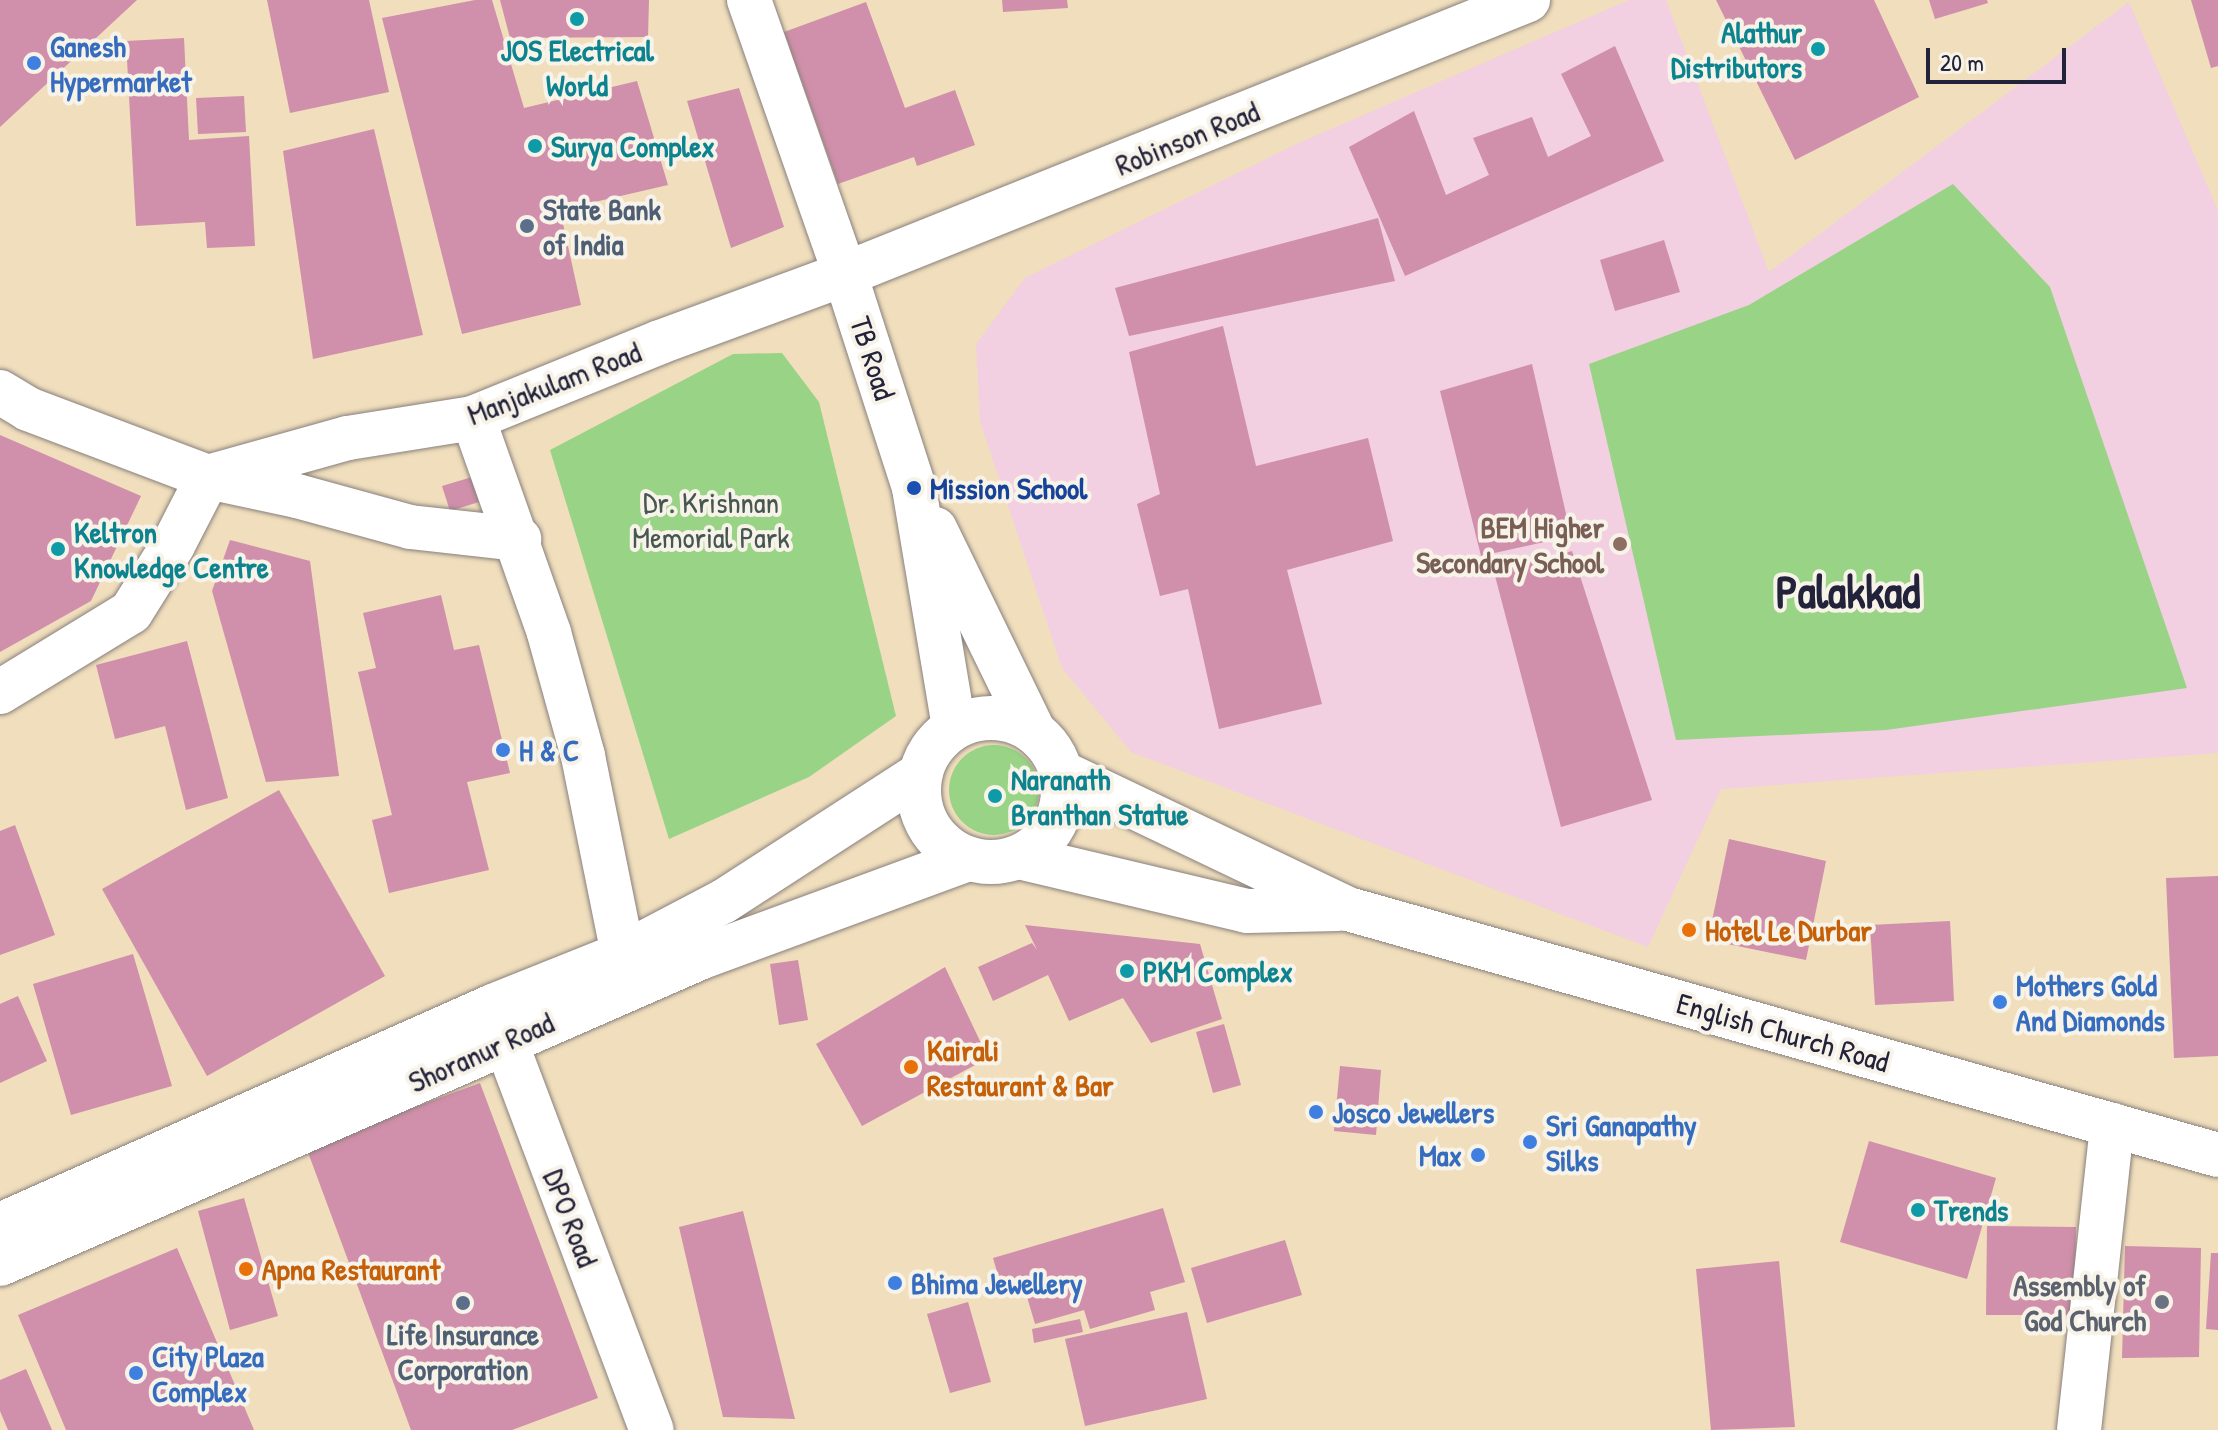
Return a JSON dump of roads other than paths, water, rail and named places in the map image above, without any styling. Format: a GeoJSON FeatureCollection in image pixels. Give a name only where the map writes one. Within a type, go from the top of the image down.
{"type":"FeatureCollection","features":[{"type":"Feature","properties":{"kind":"main road","name":"TB Road"},"geometry":{"type":"LineString","coordinates":[[749,0],[845,274],[914,488],[954,728]]}},
{"type":"Feature","properties":{"kind":"main road","name":"Robinson Road"},"geometry":{"type":"LineString","coordinates":[[845,274],[1528,0]]}},
{"type":"Feature","properties":{"kind":"main road","name":"Manjakulam Road"},"geometry":{"type":"LineString","coordinates":[[208,477],[348,438],[473,418],[660,342],[845,274]]}},
{"type":"Feature","properties":{"kind":"main road"},"geometry":{"type":"LineString","coordinates":[[0,392],[28,409],[208,477],[297,496],[410,527],[519,539]]}},
{"type":"Feature","properties":{"kind":"main road"},"geometry":{"type":"LineString","coordinates":[[473,418],[519,539],[549,633],[583,756],[623,954]]}},
{"type":"Feature","properties":{"kind":"main road"},"geometry":{"type":"LineString","coordinates":[[0,692],[131,612],[173,545],[208,477]]}},
{"type":"Feature","properties":{"kind":"main road"},"geometry":{"type":"LineString","coordinates":[[914,488],[1033,730],[1046,741],[1063,773],[1064,793],[1051,831],[1019,857]]}},
{"type":"Feature","properties":{"kind":"main road","name":"Shoranur Road"},"geometry":{"type":"LineString","coordinates":[[0,1264],[499,1024],[724,901],[920,774],[926,756],[954,728],[973,719],[994,717],[1033,730]]}},
{"type":"Feature","properties":{"kind":"main road","name":"English Church Road"},"geometry":{"type":"LineString","coordinates":[[1063,773],[1348,909],[2218,1155]]}},
{"type":"Feature","properties":{"kind":"main road"},"geometry":{"type":"LineString","coordinates":[[920,774],[918,796],[924,817],[934,835],[951,850],[969,859]]}},
{"type":"Feature","properties":{"kind":"main road","name":"Shoranur Road"},"geometry":{"type":"LineString","coordinates":[[0,1225],[499,1024],[702,957],[969,859],[994,862],[1019,857]]}},
{"type":"Feature","properties":{"kind":"main road","name":"English Church Road"},"geometry":{"type":"LineString","coordinates":[[1019,857],[1247,911],[1348,909]]}},
{"type":"Feature","properties":{"kind":"main road","name":"DPO Road"},"geometry":{"type":"LineString","coordinates":[[499,1024],[652,1430]]}},
{"type":"Feature","properties":{"kind":"main road"},"geometry":{"type":"LineString","coordinates":[[2079,1430],[2112,1125]]}},
{"type":"Feature","properties":{"kind":"place","name":"JOS Electrical World"},"geometry":{"type":"Point","coordinates":[577,19]}},
{"type":"Feature","properties":{"kind":"place","name":"Alathur Distributors"},"geometry":{"type":"Point","coordinates":[1818,49]}},
{"type":"Feature","properties":{"kind":"place","name":"Ganesh Hypermarket"},"geometry":{"type":"Point","coordinates":[34,63]}},
{"type":"Feature","properties":{"kind":"place","name":"Surya Complex"},"geometry":{"type":"Point","coordinates":[535,146]}},
{"type":"Feature","properties":{"kind":"place","name":"State Bank of India"},"geometry":{"type":"Point","coordinates":[527,226]}},
{"type":"Feature","properties":{"kind":"place","name":"Mission School"},"geometry":{"type":"Point","coordinates":[914,488]}},
{"type":"Feature","properties":{"kind":"place","name":"BEM Higher Secondary School"},"geometry":{"type":"Point","coordinates":[1620,544]}},
{"type":"Feature","properties":{"kind":"place","name":"Keltron Knowledge Centre"},"geometry":{"type":"Point","coordinates":[58,549]}},
{"type":"Feature","properties":{"kind":"place","name":"H & C"},"geometry":{"type":"Point","coordinates":[503,750]}},
{"type":"Feature","properties":{"kind":"place","name":"Naranath Branthan Statue"},"geometry":{"type":"Point","coordinates":[995,796]}},
{"type":"Feature","properties":{"kind":"place","name":"Hotel Le Durbar"},"geometry":{"type":"Point","coordinates":[1689,930]}},
{"type":"Feature","properties":{"kind":"place","name":"PKM Complex"},"geometry":{"type":"Point","coordinates":[1127,971]}},
{"type":"Feature","properties":{"kind":"place","name":"Mothers Gold And Diamonds"},"geometry":{"type":"Point","coordinates":[2000,1002]}},
{"type":"Feature","properties":{"kind":"place","name":"Kairali Restaurant & Bar"},"geometry":{"type":"Point","coordinates":[911,1067]}},
{"type":"Feature","properties":{"kind":"place","name":"Josco Jewellers"},"geometry":{"type":"Point","coordinates":[1316,1112]}},
{"type":"Feature","properties":{"kind":"place","name":"Sri Ganapathy Silks"},"geometry":{"type":"Point","coordinates":[1530,1142]}},
{"type":"Feature","properties":{"kind":"place","name":"Max"},"geometry":{"type":"Point","coordinates":[1478,1155]}},
{"type":"Feature","properties":{"kind":"place","name":"Trends"},"geometry":{"type":"Point","coordinates":[1918,1210]}},
{"type":"Feature","properties":{"kind":"place","name":"Apna Restaurant"},"geometry":{"type":"Point","coordinates":[246,1269]}},
{"type":"Feature","properties":{"kind":"place","name":"Bhima Jewellery"},"geometry":{"type":"Point","coordinates":[895,1283]}},
{"type":"Feature","properties":{"kind":"place","name":"Assembly of God Church"},"geometry":{"type":"Point","coordinates":[2162,1302]}},
{"type":"Feature","properties":{"kind":"place","name":"Life Insurance Corporation"},"geometry":{"type":"Point","coordinates":[463,1303]}},
{"type":"Feature","properties":{"kind":"place","name":"City Plaza Complex"},"geometry":{"type":"Point","coordinates":[136,1373]}},
{"type":"Feature","properties":{"kind":"district","name":"Palakkad"},"geometry":{"type":"Point","coordinates":[1848,591]}},
{"type":"Feature","properties":{"kind":"park label","name":"Dr. Krishnan Memorial Park"},"geometry":{"type":"Point","coordinates":[711,519]}}]}
